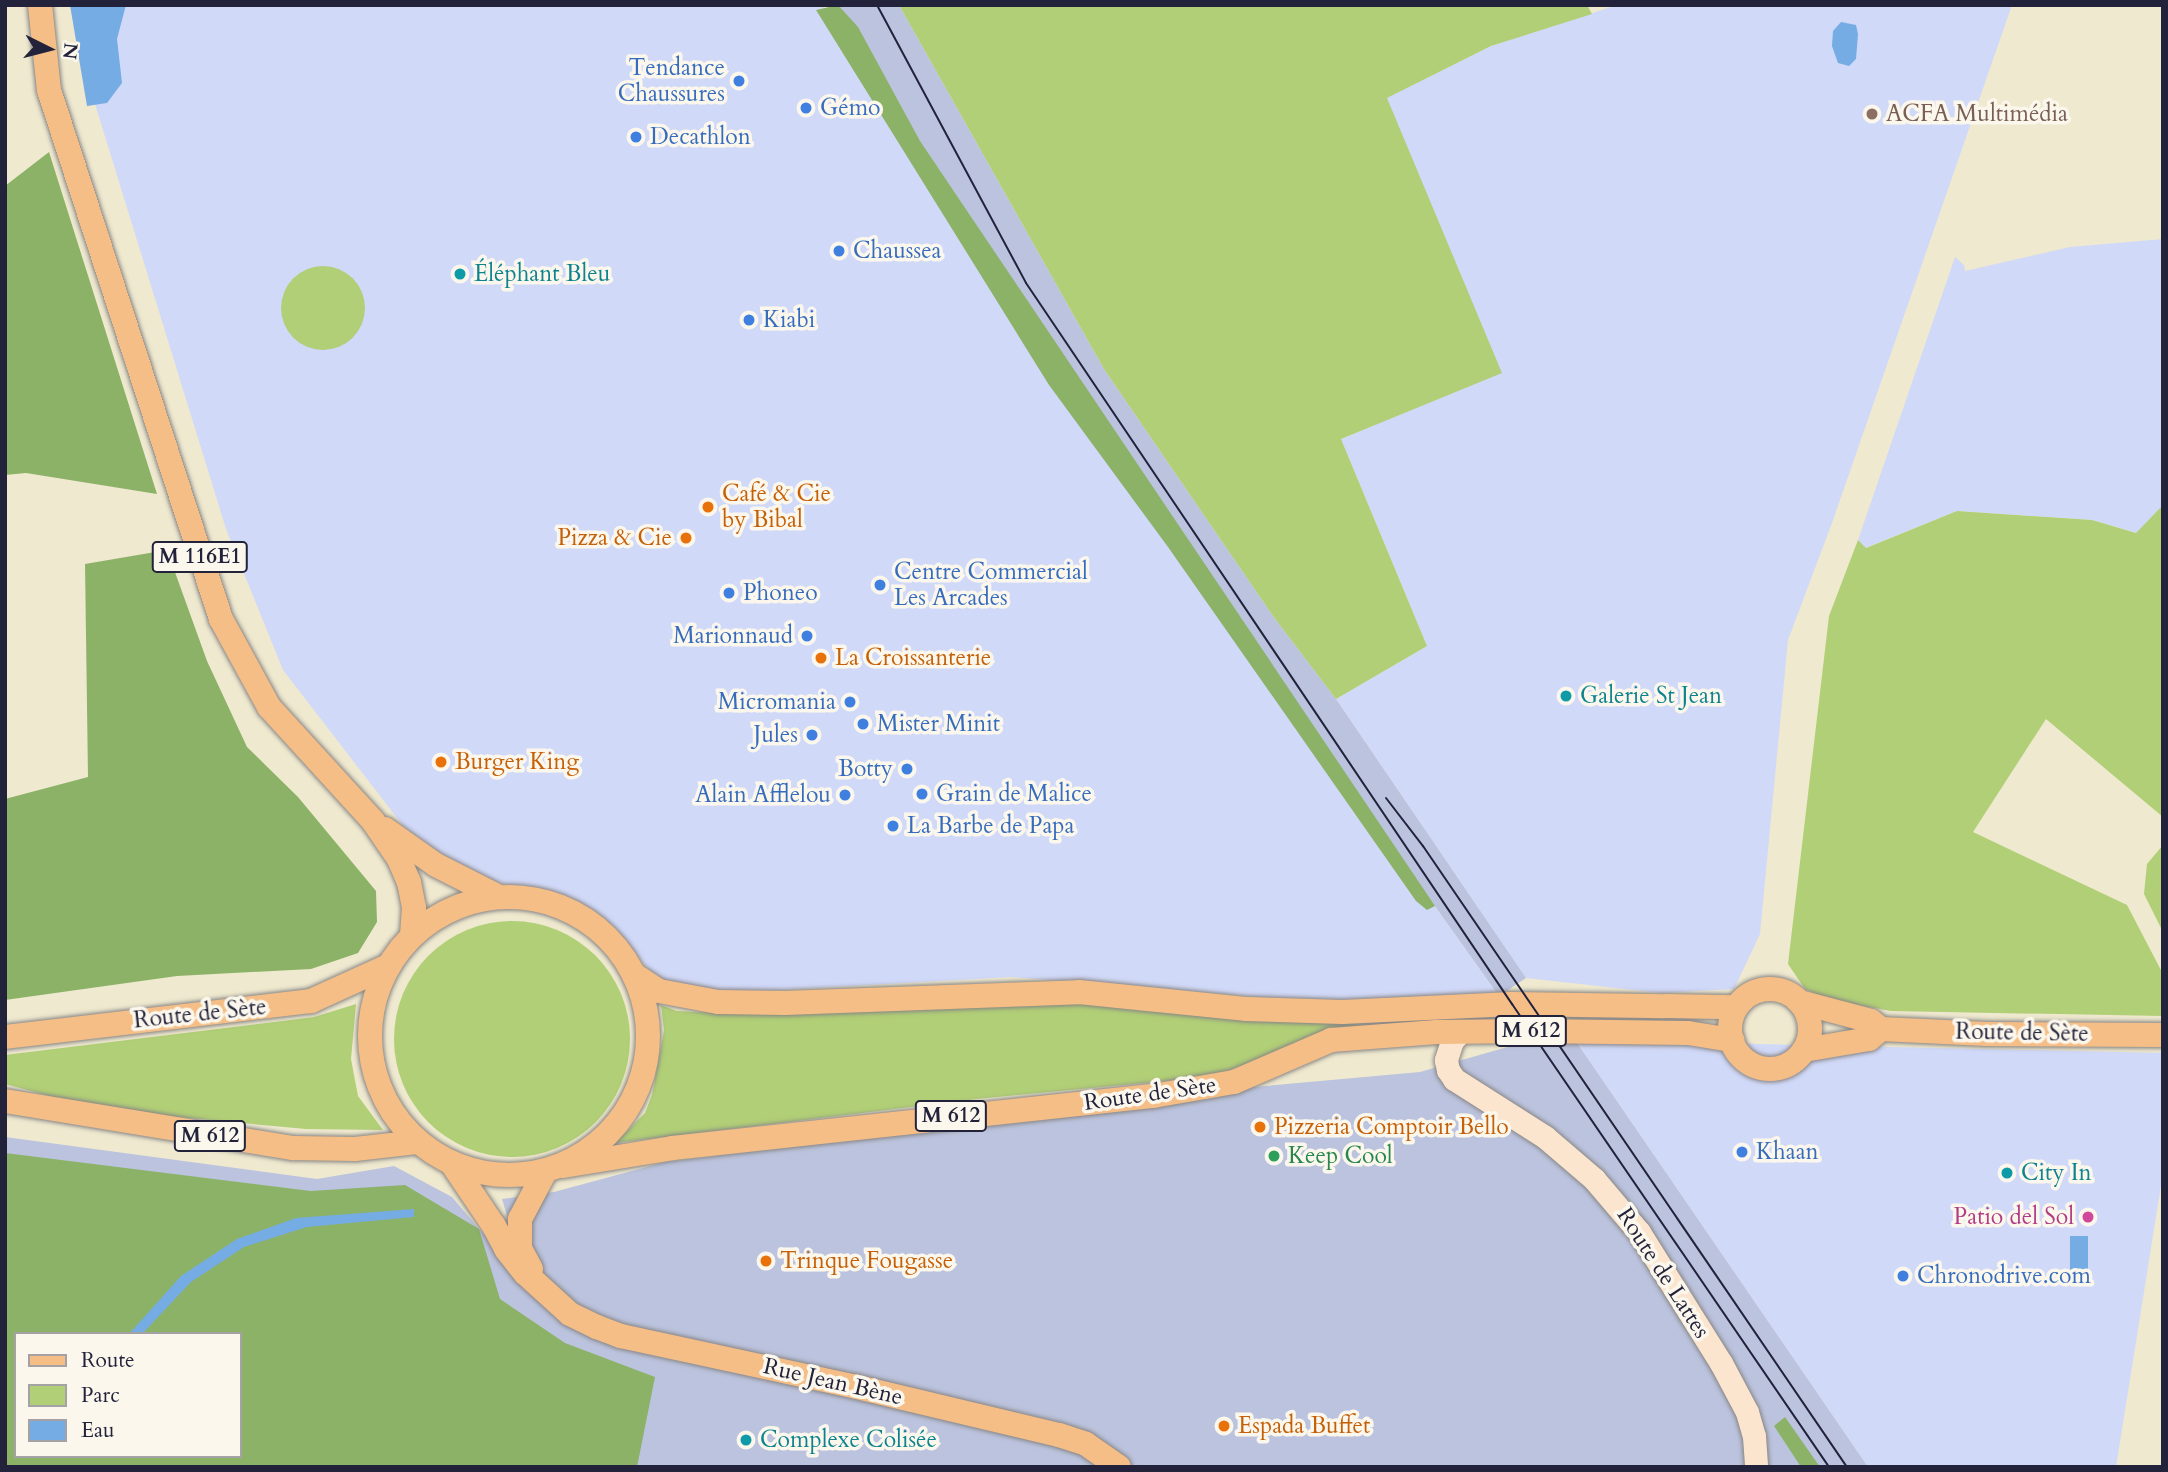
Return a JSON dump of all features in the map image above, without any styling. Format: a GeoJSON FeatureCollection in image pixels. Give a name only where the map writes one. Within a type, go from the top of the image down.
{"type":"FeatureCollection","features":[{"type":"Feature","properties":{"kind":"main road","name":"M 116E1"},"geometry":{"type":"LineString","coordinates":[[40,5],[49,90],[221,619],[269,707],[373,821],[399,859],[410,883],[414,906],[412,936]]}},
{"type":"Feature","properties":{"kind":"main road","name":"M 116E1"},"geometry":{"type":"LineString","coordinates":[[373,821],[436,866],[497,897]]}},
{"type":"Feature","properties":{"kind":"main road"},"geometry":{"type":"LineString","coordinates":[[453,1165],[417,1142],[392,1113],[376,1078],[369,1040],[374,1002],[388,966],[412,936],[447,912],[466,903],[497,897],[523,897],[569,909],[607,936],[636,976],[647,1012],[648,1050],[639,1087],[621,1120],[595,1147],[554,1169]]}},
{"type":"Feature","properties":{"kind":"main road","name":"Route de Sète"},"geometry":{"type":"LineString","coordinates":[[5,1037],[311,1001],[388,966]]}},
{"type":"Feature","properties":{"kind":"main road","name":"M 612"},"geometry":{"type":"LineString","coordinates":[[636,976],[659,992],[718,1002],[785,1003],[1079,992],[1247,1009],[1342,1012],[1512,1004],[1736,1007]]}},
{"type":"Feature","properties":{"kind":"main road"},"geometry":{"type":"LineString","coordinates":[[1766,989],[1790,994],[1800,1002],[1810,1025],[1804,1050],[1789,1064],[1763,1068],[1747,1062],[1732,1040],[1730,1029],[1736,1007],[1744,998],[1766,989]]}},
{"type":"Feature","properties":{"kind":"main road","name":"Route de Sète"},"geometry":{"type":"LineString","coordinates":[[1800,1002],[1871,1021],[1881,1029],[1987,1034],[2163,1035]]}},
{"type":"Feature","properties":{"kind":"main road","name":"Route de Sète"},"geometry":{"type":"LineString","coordinates":[[1804,1050],[1869,1039],[1881,1029]]}},
{"type":"Feature","properties":{"kind":"main road","name":"Route de Sète"},"geometry":{"type":"LineString","coordinates":[[453,1165],[483,1174],[514,1176],[673,1148],[1153,1096],[1234,1082],[1331,1040],[1461,1031],[1688,1033],[1732,1040]]}},
{"type":"Feature","properties":{"kind":"main road","name":"M 612"},"geometry":{"type":"LineString","coordinates":[[5,1101],[293,1148],[355,1149],[417,1142]]}},
{"type":"Feature","properties":{"kind":"main road","name":"Rue Jean Bène"},"geometry":{"type":"LineString","coordinates":[[453,1165],[494,1226],[506,1249],[549,1296],[570,1314],[621,1336],[853,1386],[1059,1435],[1086,1444],[1119,1467]]}},
{"type":"Feature","properties":{"kind":"main road","name":"Rue Jean Bène"},"geometry":{"type":"LineString","coordinates":[[549,1296],[520,1248],[520,1219],[554,1169]]}},
{"type":"Feature","properties":{"kind":"street","name":"Route de Lattes"},"geometry":{"type":"LineString","coordinates":[[1461,1031],[1452,1041],[1446,1060],[1454,1079],[1545,1137],[1594,1180],[1639,1232],[1721,1363],[1747,1412],[1754,1436],[1755,1467]]}},
{"type":"Feature","properties":{"kind":"shaded area"},"geometry":{"type":"Polygon","coordinates":[[[83,5],[822,5],[1015,317],[1499,996],[1358,1005],[1012,977],[709,994],[656,979],[613,925],[571,900],[494,881],[445,861],[404,827],[283,670],[226,529],[95,104],[83,5]]]}},
{"type":"Feature","properties":{"kind":"shaded area"},"geometry":{"type":"Polygon","coordinates":[[[826,5],[899,5],[1104,369],[1273,616],[1336,699],[1526,978],[1499,996],[1015,317],[826,5]]]}},
{"type":"Feature","properties":{"kind":"shaded area"},"geometry":{"type":"Polygon","coordinates":[[[1617,5],[2012,5],[1832,523],[1788,640],[1760,934],[1734,989],[1661,993],[1526,978],[1336,699],[1427,646],[1341,439],[1501,372],[1386,98],[1491,46],[1617,5]]]}},
{"type":"Feature","properties":{"kind":"shaded area"},"geometry":{"type":"Polygon","coordinates":[[[2163,239],[2163,505],[2137,533],[2092,520],[1957,511],[1865,548],[1858,540],[1955,257],[1964,265],[1965,271],[2070,247],[2163,239]]]}},
{"type":"Feature","properties":{"kind":"shaded area"},"geometry":{"type":"Polygon","coordinates":[[[1575,1040],[2163,1053],[2163,1173],[2116,1467],[1868,1467],[1575,1040]]]}},
{"type":"Feature","properties":{"kind":"shaded area"},"geometry":{"type":"Polygon","coordinates":[[[1575,1040],[1868,1467],[5,1467],[5,1137],[317,1179],[394,1166],[452,1197],[479,1229],[524,1272],[502,1199],[554,1192],[665,1162],[859,1139],[1078,1103],[1420,1072],[1525,1042],[1575,1040]]]}},
{"type":"Feature","properties":{"kind":"green space"},"geometry":{"type":"Polygon","coordinates":[[[838,5],[858,27],[920,141],[1435,906],[1427,910],[1416,901],[1168,547],[1049,385],[816,10],[838,5]]]}},
{"type":"Feature","properties":{"kind":"green space"},"geometry":{"type":"Polygon","coordinates":[[[899,5],[1587,5],[1592,14],[1491,46],[1387,98],[1502,373],[1341,439],[1427,646],[1336,699],[1273,616],[1104,369],[899,5]]]}},
{"type":"Feature","properties":{"kind":"green space"},"geometry":{"type":"Polygon","coordinates":[[[49,152],[157,494],[26,473],[5,475],[5,186],[49,152]]]}},
{"type":"Feature","properties":{"kind":"green space"},"geometry":{"type":"Polygon","coordinates":[[[323,266],[339,269],[353,278],[362,292],[365,308],[362,324],[353,338],[339,347],[323,350],[307,347],[293,338],[284,324],[281,308],[284,292],[293,278],[307,269],[323,266]]]}},
{"type":"Feature","properties":{"kind":"green space"},"geometry":{"type":"Polygon","coordinates":[[[2163,505],[2163,817],[2046,719],[1973,832],[2127,905],[2163,974],[2163,1016],[1891,1011],[1829,1000],[1805,989],[1788,964],[1829,616],[1858,540],[1866,548],[1957,511],[2092,520],[2136,533],[2163,505]]]}},
{"type":"Feature","properties":{"kind":"green space"},"geometry":{"type":"Polygon","coordinates":[[[167,550],[207,661],[247,747],[298,797],[376,891],[377,922],[358,953],[311,969],[177,976],[5,1000],[5,799],[88,777],[85,564],[167,550]]]}},
{"type":"Feature","properties":{"kind":"green space"},"geometry":{"type":"Polygon","coordinates":[[[2163,845],[2163,932],[2144,894],[2147,864],[2163,845]]]}},
{"type":"Feature","properties":{"kind":"green space"},"geometry":{"type":"Polygon","coordinates":[[[512,921],[557,930],[587,948],[603,964],[625,1005],[630,1039],[621,1084],[603,1114],[587,1130],[546,1152],[512,1157],[467,1148],[437,1130],[421,1114],[399,1073],[394,1039],[403,994],[421,964],[437,948],[478,926],[512,921]]]}},
{"type":"Feature","properties":{"kind":"green space"},"geometry":{"type":"Polygon","coordinates":[[[1058,1002],[1280,1022],[1356,1021],[1356,1029],[1220,1073],[1186,1079],[977,1099],[615,1143],[645,1113],[652,1095],[664,1030],[661,1005],[677,1011],[738,1014],[1058,1002]]]}},
{"type":"Feature","properties":{"kind":"green space"},"geometry":{"type":"Polygon","coordinates":[[[356,1004],[351,1059],[358,1096],[383,1130],[306,1129],[102,1110],[5,1084],[5,1055],[314,1017],[356,1004]]]}},
{"type":"Feature","properties":{"kind":"green space"},"geometry":{"type":"Polygon","coordinates":[[[5,1153],[311,1191],[405,1185],[479,1229],[500,1299],[565,1343],[655,1377],[637,1467],[5,1467],[5,1153]]]}},
{"type":"Feature","properties":{"kind":"green space"},"geometry":{"type":"Polygon","coordinates":[[[1785,1417],[1820,1467],[1801,1467],[1774,1426],[1785,1417]]]}},
{"type":"Feature","properties":{"kind":"water"},"geometry":{"type":"Polygon","coordinates":[[[70,5],[126,5],[117,39],[122,83],[107,103],[87,106],[70,5]]]}},
{"type":"Feature","properties":{"kind":"water"},"geometry":{"type":"Polygon","coordinates":[[[1841,22],[1856,25],[1858,34],[1856,59],[1849,66],[1838,63],[1832,46],[1833,31],[1841,22]]]}},
{"type":"Feature","properties":{"kind":"water"},"geometry":{"type":"Polygon","coordinates":[[[414,1209],[414,1217],[307,1227],[244,1247],[191,1282],[144,1332],[131,1332],[181,1276],[237,1239],[296,1218],[414,1209]]]}},
{"type":"Feature","properties":{"kind":"water"},"geometry":{"type":"Polygon","coordinates":[[[2070,1236],[2088,1236],[2088,1278],[2070,1278],[2070,1236]]]}},
{"type":"Feature","properties":{"kind":"tram line"},"geometry":{"type":"LineString","coordinates":[[877,5],[1026,283],[1512,1004],[1829,1467]]}},
{"type":"Feature","properties":{"kind":"tram line"},"geometry":{"type":"LineString","coordinates":[[1386,798],[1423,846],[1847,1467]]}},
{"type":"Feature","properties":{"kind":"place","name":"Tendance Chaussures"},"geometry":{"type":"Point","coordinates":[739,81]}},
{"type":"Feature","properties":{"kind":"place","name":"Gémo"},"geometry":{"type":"Point","coordinates":[806,108]}},
{"type":"Feature","properties":{"kind":"place","name":"ACFA Multimédia"},"geometry":{"type":"Point","coordinates":[1872,114]}},
{"type":"Feature","properties":{"kind":"place","name":"Decathlon"},"geometry":{"type":"Point","coordinates":[636,137]}},
{"type":"Feature","properties":{"kind":"place","name":"Chaussea"},"geometry":{"type":"Point","coordinates":[839,251]}},
{"type":"Feature","properties":{"kind":"place","name":"Éléphant Bleu"},"geometry":{"type":"Point","coordinates":[460,274]}},
{"type":"Feature","properties":{"kind":"place","name":"Kiabi"},"geometry":{"type":"Point","coordinates":[749,320]}},
{"type":"Feature","properties":{"kind":"place","name":"Café & Cie by Bibal"},"geometry":{"type":"Point","coordinates":[708,507]}},
{"type":"Feature","properties":{"kind":"place","name":"Pizza & Cie"},"geometry":{"type":"Point","coordinates":[686,538]}},
{"type":"Feature","properties":{"kind":"place","name":"Centre Commercial Les Arcades"},"geometry":{"type":"Point","coordinates":[880,585]}},
{"type":"Feature","properties":{"kind":"place","name":"Phoneo"},"geometry":{"type":"Point","coordinates":[729,593]}},
{"type":"Feature","properties":{"kind":"place","name":"Marionnaud"},"geometry":{"type":"Point","coordinates":[807,636]}},
{"type":"Feature","properties":{"kind":"place","name":"La Croissanterie"},"geometry":{"type":"Point","coordinates":[821,658]}},
{"type":"Feature","properties":{"kind":"place","name":"Galerie St Jean"},"geometry":{"type":"Point","coordinates":[1566,696]}},
{"type":"Feature","properties":{"kind":"place","name":"Micromania"},"geometry":{"type":"Point","coordinates":[850,702]}},
{"type":"Feature","properties":{"kind":"place","name":"Mister Minit"},"geometry":{"type":"Point","coordinates":[863,724]}},
{"type":"Feature","properties":{"kind":"place","name":"Jules"},"geometry":{"type":"Point","coordinates":[812,735]}},
{"type":"Feature","properties":{"kind":"place","name":"Burger King"},"geometry":{"type":"Point","coordinates":[441,762]}},
{"type":"Feature","properties":{"kind":"place","name":"Botty"},"geometry":{"type":"Point","coordinates":[907,769]}},
{"type":"Feature","properties":{"kind":"place","name":"Grain de Malice"},"geometry":{"type":"Point","coordinates":[922,794]}},
{"type":"Feature","properties":{"kind":"place","name":"Alain Afflelou"},"geometry":{"type":"Point","coordinates":[845,795]}},
{"type":"Feature","properties":{"kind":"place","name":"La Barbe de Papa"},"geometry":{"type":"Point","coordinates":[893,826]}},
{"type":"Feature","properties":{"kind":"place","name":"Pizzeria Comptoir Bello"},"geometry":{"type":"Point","coordinates":[1260,1127]}},
{"type":"Feature","properties":{"kind":"place","name":"Khaan"},"geometry":{"type":"Point","coordinates":[1742,1152]}},
{"type":"Feature","properties":{"kind":"place","name":"Keep Cool"},"geometry":{"type":"Point","coordinates":[1274,1156]}},
{"type":"Feature","properties":{"kind":"place","name":"City In"},"geometry":{"type":"Point","coordinates":[2007,1173]}},
{"type":"Feature","properties":{"kind":"place","name":"Patio del Sol"},"geometry":{"type":"Point","coordinates":[2088,1217]}},
{"type":"Feature","properties":{"kind":"place","name":"Trinque Fougasse"},"geometry":{"type":"Point","coordinates":[766,1261]}},
{"type":"Feature","properties":{"kind":"place","name":"Chronodrive.com"},"geometry":{"type":"Point","coordinates":[1903,1276]}},
{"type":"Feature","properties":{"kind":"place","name":"Espada Buffet"},"geometry":{"type":"Point","coordinates":[1224,1426]}},
{"type":"Feature","properties":{"kind":"place","name":"Complexe Colisée"},"geometry":{"type":"Point","coordinates":[746,1440]}}]}
